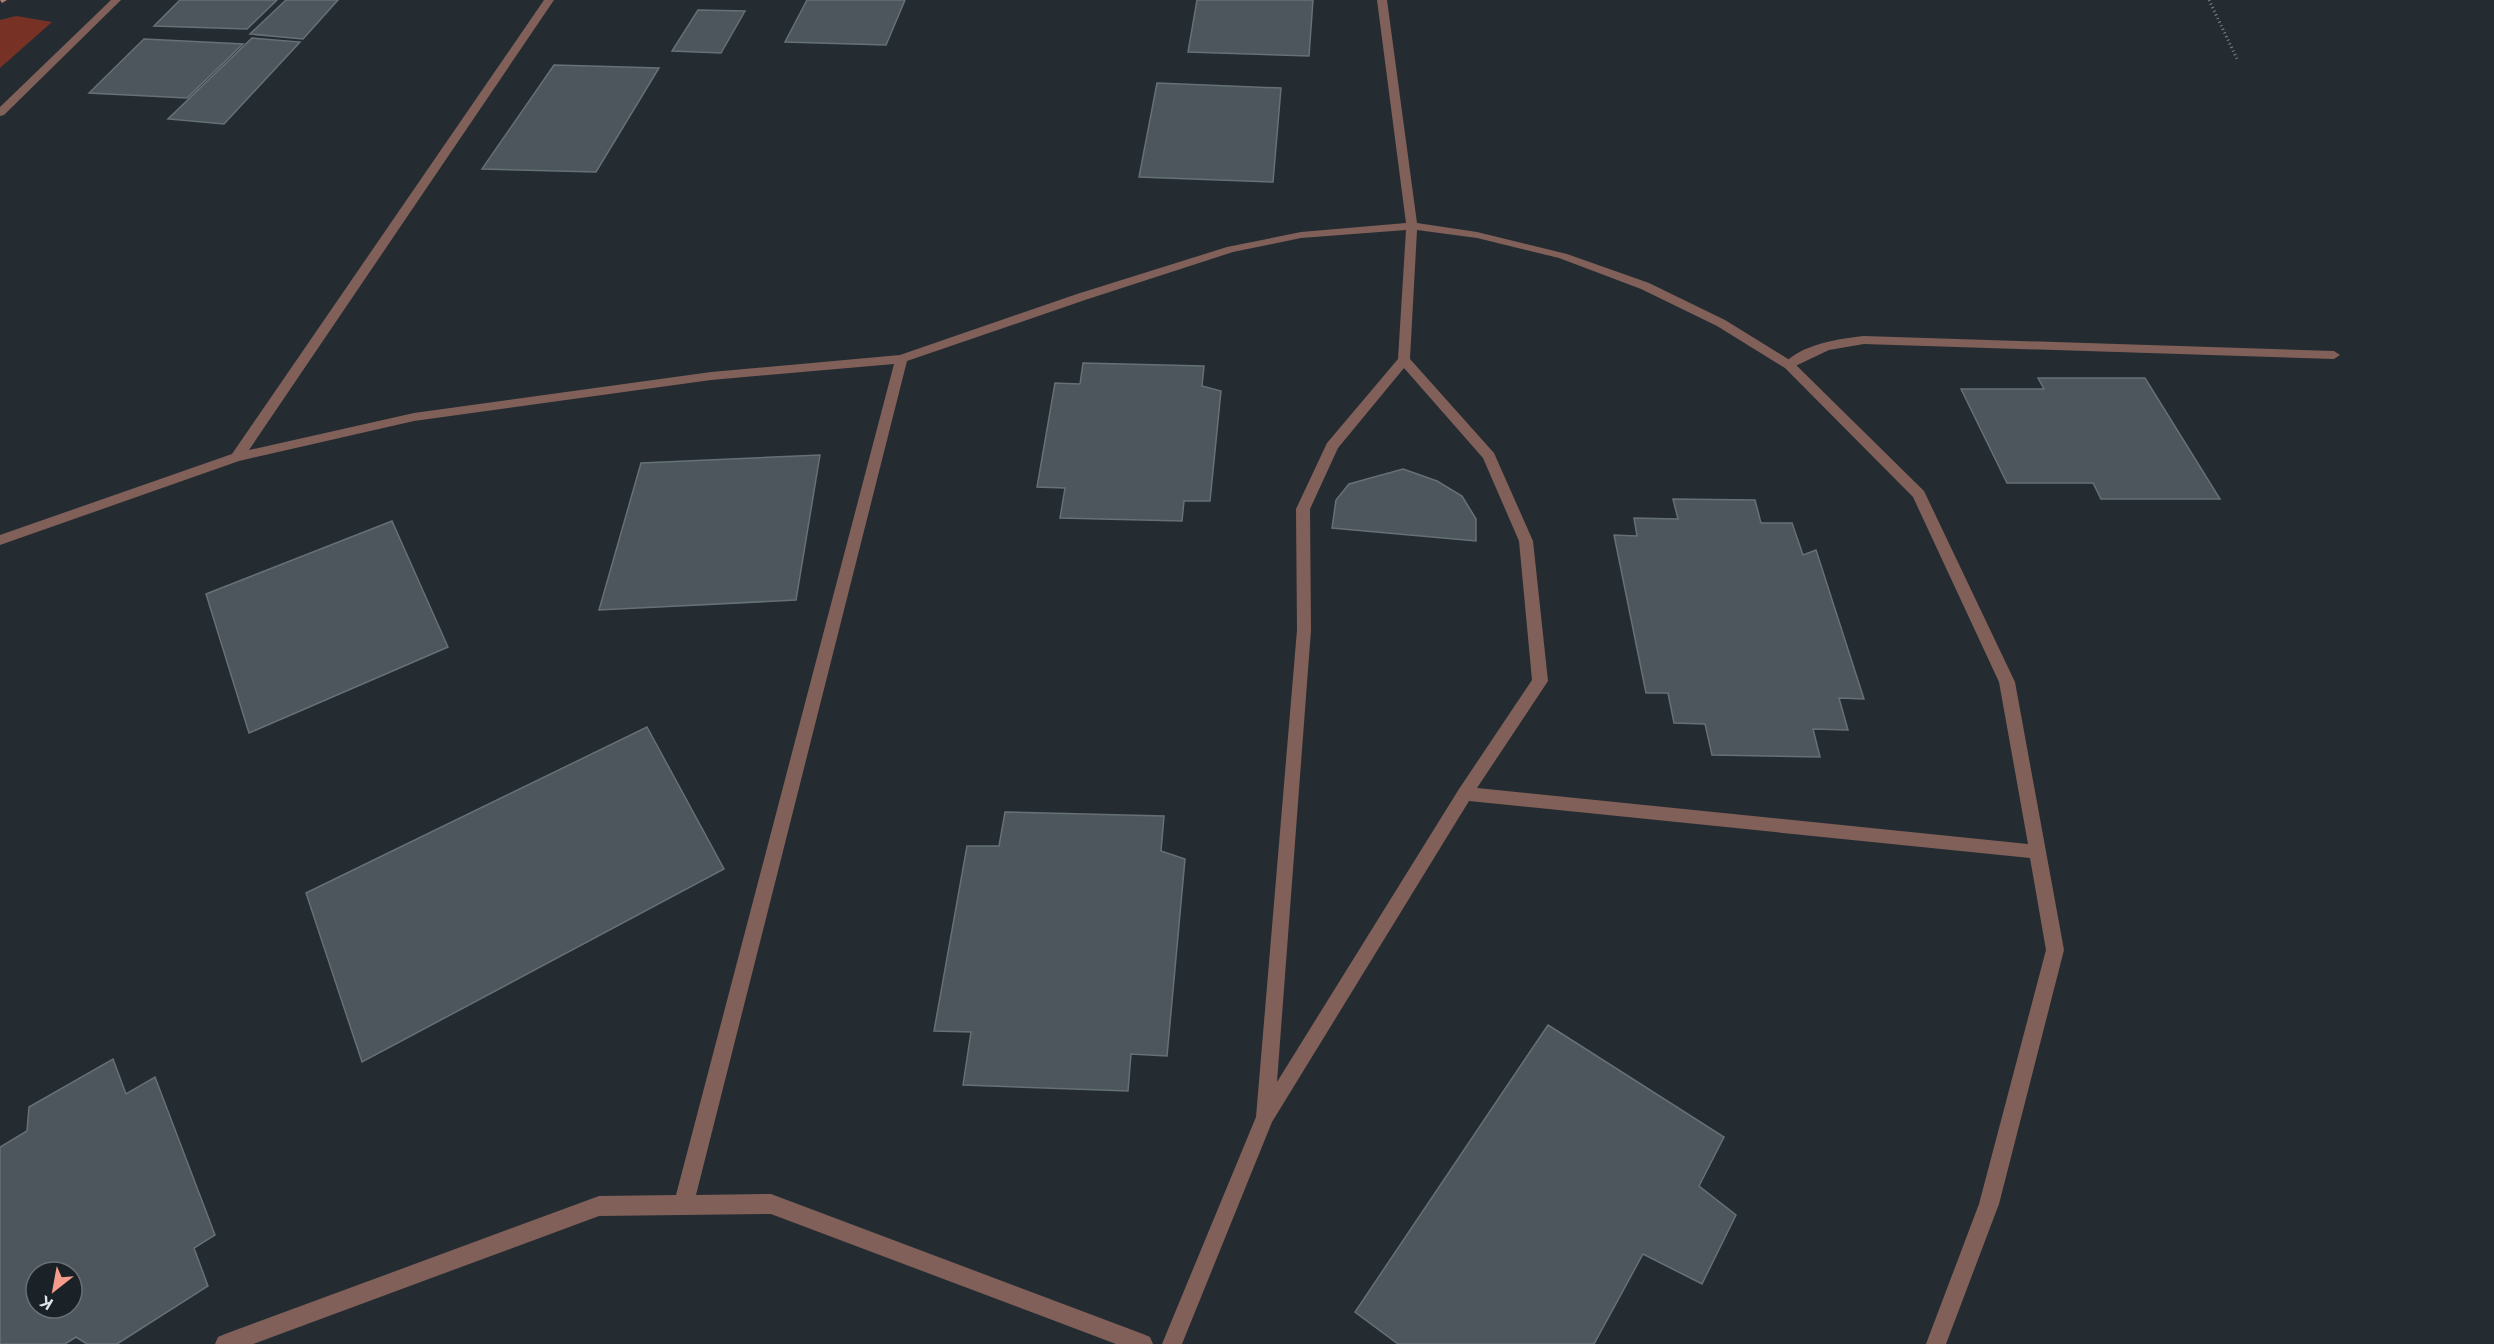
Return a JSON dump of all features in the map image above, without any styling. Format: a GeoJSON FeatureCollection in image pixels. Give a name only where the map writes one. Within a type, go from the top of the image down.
{"type":"FeatureCollection","features":[{"type":"Feature","properties":{"kind":"street"},"geometry":{"type":"LineString","coordinates":[[0,113],[116,0]]}},
{"type":"Feature","properties":{"kind":"street"},"geometry":{"type":"LineString","coordinates":[[237,457],[549,0]]}},
{"type":"Feature","properties":{"kind":"street"},"geometry":{"type":"LineString","coordinates":[[1265,1117],[1304,630],[1303,509],[1332,446],[1367,407],[1404,360],[1412,226],[1382,0]]}},
{"type":"Feature","properties":{"kind":"street"},"geometry":{"type":"LineString","coordinates":[[0,540],[237,457],[426,416],[711,376],[901,359],[1081,297],[1232,249],[1300,235],[1412,226],[1477,236],[1563,256],[1645,286],[1721,323],[1789,365],[1919,494],[2007,682],[2055,950],[1989,1204],[1936,1344]]}},
{"type":"Feature","properties":{"kind":"street"},"geometry":{"type":"LineString","coordinates":[[1789,365],[1814,350],[1838,343],[1864,340],[2334,355]]}},
{"type":"Feature","properties":{"kind":"street"},"geometry":{"type":"LineString","coordinates":[[684,1204],[901,359]]}},
{"type":"Feature","properties":{"kind":"street"},"geometry":{"type":"LineString","coordinates":[[1172,1344],[1265,1117],[1465,794],[1540,681],[1526,541],[1489,456],[1404,360]]}},
{"type":"Feature","properties":{"kind":"street"},"geometry":{"type":"LineString","coordinates":[[1465,794],[2038,852]]}},
{"type":"Feature","properties":{"kind":"street"},"geometry":{"type":"LineString","coordinates":[[225,1344],[599,1206],[684,1204],[771,1204],[1143,1344]]}},
{"type":"Feature","properties":{"kind":"path"},"geometry":{"type":"LineString","coordinates":[[2209,0],[2238,61]]}},
{"type":"Feature","properties":{"kind":"shaded area"},"geometry":{"type":"Polygon","coordinates":[[[16,16],[52,22],[0,68],[0,20],[16,16]]]}},
{"type":"Feature","properties":{"kind":"building"},"geometry":{"type":"Polygon","coordinates":[[[180,0],[277,0],[247,29],[154,26],[180,0]]]}},
{"type":"Feature","properties":{"kind":"building"},"geometry":{"type":"Polygon","coordinates":[[[286,0],[338,0],[303,39],[250,34],[286,0]]]}},
{"type":"Feature","properties":{"kind":"building"},"geometry":{"type":"Polygon","coordinates":[[[807,0],[905,0],[886,45],[785,42],[807,0]]]}},
{"type":"Feature","properties":{"kind":"building"},"geometry":{"type":"Polygon","coordinates":[[[1197,0],[1313,0],[1309,56],[1188,52],[1197,0]]]}},
{"type":"Feature","properties":{"kind":"building"},"geometry":{"type":"Polygon","coordinates":[[[698,10],[745,11],[721,53],[672,51],[698,10]]]}},
{"type":"Feature","properties":{"kind":"building"},"geometry":{"type":"Polygon","coordinates":[[[252,38],[300,42],[224,124],[168,119],[252,38]]]}},
{"type":"Feature","properties":{"kind":"building"},"geometry":{"type":"Polygon","coordinates":[[[144,39],[243,44],[187,98],[89,93],[144,39]]]}},
{"type":"Feature","properties":{"kind":"building"},"geometry":{"type":"Polygon","coordinates":[[[554,65],[659,68],[596,172],[482,169],[554,65]]]}},
{"type":"Feature","properties":{"kind":"building"},"geometry":{"type":"Polygon","coordinates":[[[1157,83],[1281,88],[1273,182],[1139,177],[1157,83]]]}},
{"type":"Feature","properties":{"kind":"building"},"geometry":{"type":"Polygon","coordinates":[[[1083,363],[1204,366],[1202,386],[1221,391],[1210,501],[1184,501],[1182,521],[1060,518],[1065,488],[1037,487],[1055,383],[1080,384],[1083,363]]]}},
{"type":"Feature","properties":{"kind":"building"},"geometry":{"type":"Polygon","coordinates":[[[2038,378],[2145,378],[2220,499],[2101,499],[2093,483],[2007,483],[1961,389],[2044,389],[2038,378]]]}},
{"type":"Feature","properties":{"kind":"building"},"geometry":{"type":"Polygon","coordinates":[[[820,455],[796,600],[599,610],[641,463],[820,455]]]}},
{"type":"Feature","properties":{"kind":"building"},"geometry":{"type":"Polygon","coordinates":[[[1403,469],[1437,481],[1462,496],[1476,519],[1476,541],[1332,528],[1336,500],[1349,484],[1403,469]]]}},
{"type":"Feature","properties":{"kind":"building"},"geometry":{"type":"Polygon","coordinates":[[[1673,499],[1755,500],[1761,523],[1792,523],[1803,555],[1816,550],[1864,699],[1839,698],[1848,730],[1813,729],[1820,757],[1712,755],[1705,724],[1674,723],[1668,693],[1646,693],[1614,535],[1637,536],[1634,518],[1678,519],[1673,499]]]}},
{"type":"Feature","properties":{"kind":"building"},"geometry":{"type":"Polygon","coordinates":[[[392,521],[448,647],[249,733],[206,594],[392,521]]]}},
{"type":"Feature","properties":{"kind":"building"},"geometry":{"type":"Polygon","coordinates":[[[647,727],[724,869],[362,1062],[306,893],[647,727]]]}},
{"type":"Feature","properties":{"kind":"building"},"geometry":{"type":"Polygon","coordinates":[[[1005,812],[1164,816],[1161,851],[1185,859],[1167,1056],[1131,1054],[1128,1091],[963,1085],[971,1032],[934,1031],[967,846],[999,846],[1005,812]]]}},
{"type":"Feature","properties":{"kind":"building"},"geometry":{"type":"Polygon","coordinates":[[[1548,1025],[1724,1137],[1699,1186],[1736,1215],[1702,1284],[1643,1254],[1594,1344],[1398,1344],[1355,1312],[1548,1025]]]}},
{"type":"Feature","properties":{"kind":"building"},"geometry":{"type":"Polygon","coordinates":[[[113,1059],[126,1094],[155,1077],[215,1235],[194,1248],[208,1286],[117,1344],[87,1344],[76,1337],[65,1344],[0,1344],[0,1147],[27,1131],[29,1107],[113,1059]]]}}]}
